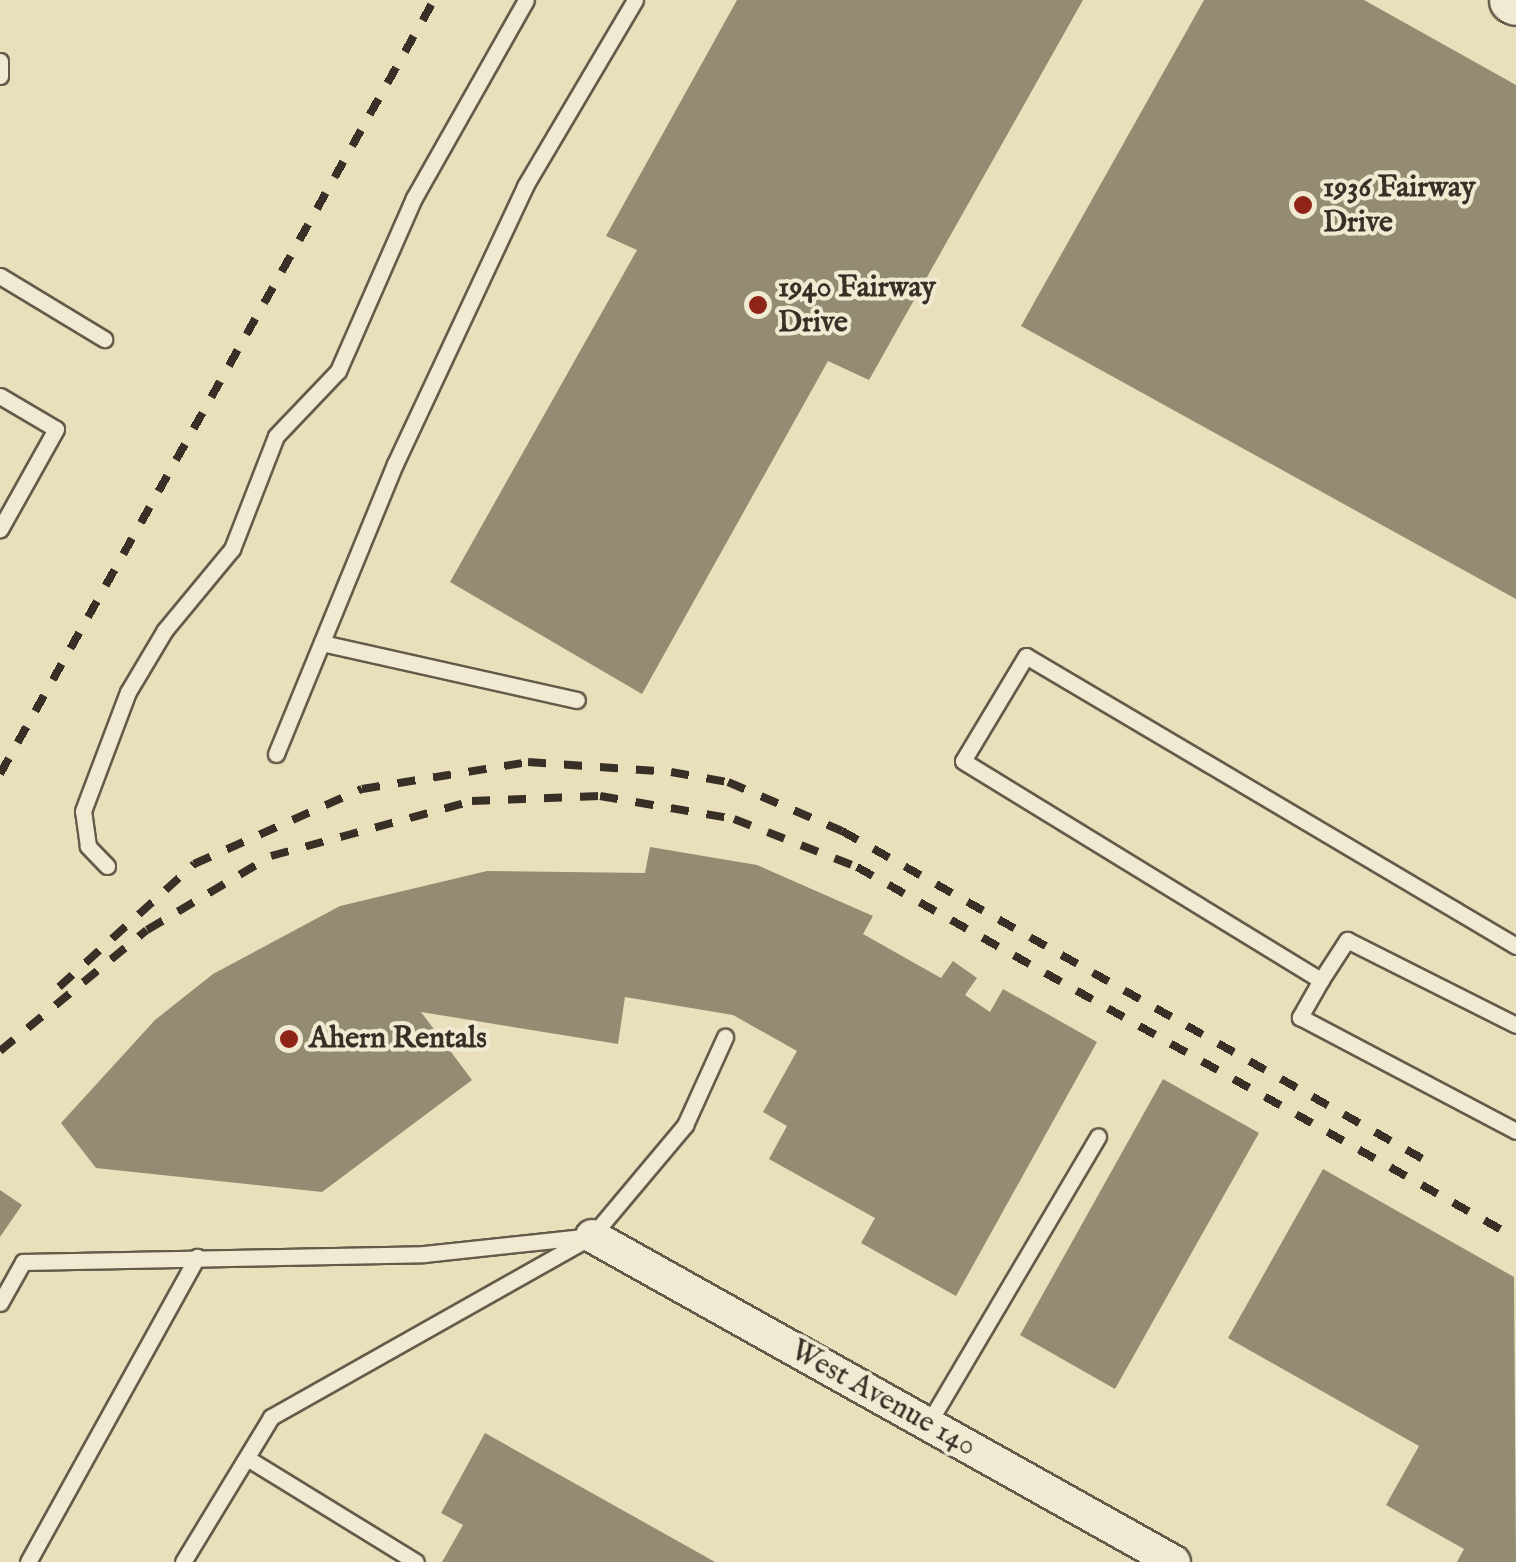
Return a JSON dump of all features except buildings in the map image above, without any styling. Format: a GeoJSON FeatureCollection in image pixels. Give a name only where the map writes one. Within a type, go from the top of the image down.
{"type":"FeatureCollection","features":[{"type":"Feature","properties":{"kind":"street","name":"West Avenue 140"},"geometry":{"type":"LineString","coordinates":[[592,1236],[1174,1562]]}},
{"type":"Feature","properties":{"kind":"lane"},"geometry":{"type":"LineString","coordinates":[[107,866],[88,846],[83,811],[128,692],[165,630],[232,549],[276,436],[338,371],[414,198],[526,0]]}},
{"type":"Feature","properties":{"kind":"lane"},"geometry":{"type":"LineString","coordinates":[[276,754],[525,186],[636,0]]}},
{"type":"Feature","properties":{"kind":"lane"},"geometry":{"type":"LineString","coordinates":[[0,61],[0,76]]}},
{"type":"Feature","properties":{"kind":"lane"},"geometry":{"type":"LineString","coordinates":[[0,276],[104,340]]}},
{"type":"Feature","properties":{"kind":"lane"},"geometry":{"type":"LineString","coordinates":[[0,396],[56,429],[0,528]]}},
{"type":"Feature","properties":{"kind":"lane"},"geometry":{"type":"LineString","coordinates":[[322,643],[576,700]]}},
{"type":"Feature","properties":{"kind":"lane"},"geometry":{"type":"LineString","coordinates":[[1321,980],[964,761],[1026,656],[1516,946]]}},
{"type":"Feature","properties":{"kind":"lane"},"geometry":{"type":"LineString","coordinates":[[1516,1026],[1347,940],[1300,1017],[1516,1132]]}},
{"type":"Feature","properties":{"kind":"lane"},"geometry":{"type":"LineString","coordinates":[[184,1562],[271,1417],[592,1236],[686,1125],[725,1037]]}},
{"type":"Feature","properties":{"kind":"lane"},"geometry":{"type":"LineString","coordinates":[[928,1424],[1098,1137]]}},
{"type":"Feature","properties":{"kind":"lane"},"geometry":{"type":"LineString","coordinates":[[0,1303],[23,1262],[424,1254],[592,1236]]}},
{"type":"Feature","properties":{"kind":"lane"},"geometry":{"type":"LineString","coordinates":[[28,1562],[197,1257]]}},
{"type":"Feature","properties":{"kind":"lane"},"geometry":{"type":"LineString","coordinates":[[247,1458],[416,1562]]}},
{"type":"Feature","properties":{"kind":"railway"},"geometry":{"type":"LineString","coordinates":[[0,774],[434,0]]}},
{"type":"Feature","properties":{"kind":"railway"},"geometry":{"type":"LineString","coordinates":[[59,987],[194,864],[362,789],[528,762],[671,772],[728,782],[842,831],[1437,1167]]}},
{"type":"Feature","properties":{"kind":"railway"},"geometry":{"type":"LineString","coordinates":[[0,1051],[147,930],[271,856],[472,801],[600,796],[734,819],[857,867],[1516,1238]]}},
{"type":"Feature","properties":{"kind":"place","name":"1936 Fairway Drive"},"geometry":{"type":"Point","coordinates":[1303,205]}},
{"type":"Feature","properties":{"kind":"place","name":"1940 Fairway Drive"},"geometry":{"type":"Point","coordinates":[758,305]}},
{"type":"Feature","properties":{"kind":"place","name":"Ahern Rentals"},"geometry":{"type":"Point","coordinates":[289,1039]}}]}
